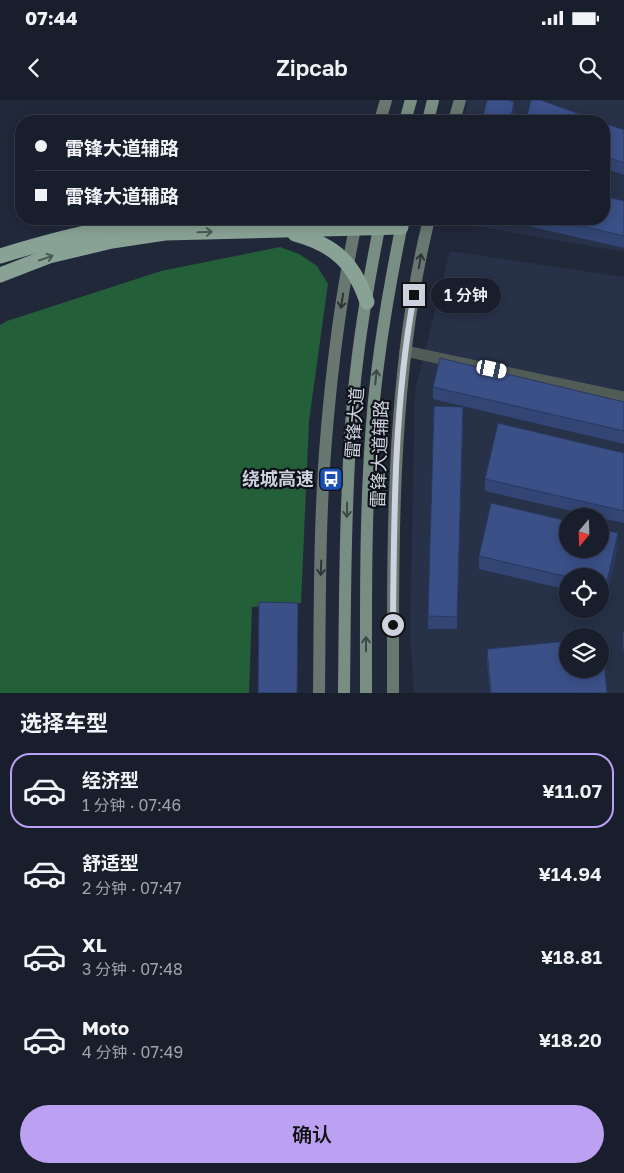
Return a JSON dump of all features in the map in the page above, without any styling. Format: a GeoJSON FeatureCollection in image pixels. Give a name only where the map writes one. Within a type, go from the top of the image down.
{"type":"FeatureCollection","features":[{"type":"Feature","properties":{"kind":"highway"},"geometry":{"type":"LineString","coordinates":[[0,256],[39,244],[99,230],[141,225]]}},
{"type":"Feature","properties":{"kind":"highway"},"geometry":{"type":"LineString","coordinates":[[0,275],[49,256],[112,241],[165,234],[267,230],[331,225]]}},
{"type":"Feature","properties":{"kind":"highway"},"geometry":{"type":"LineString","coordinates":[[267,230],[311,238],[334,251],[348,264],[362,288],[366,302]]}},
{"type":"Feature","properties":{"kind":"main road"},"geometry":{"type":"LineString","coordinates":[[407,115],[411,100]]}},
{"type":"Feature","properties":{"kind":"main road"},"geometry":{"type":"LineString","coordinates":[[430,115],[434,100]]}},
{"type":"Feature","properties":{"kind":"main road","name":"雷锋大道"},"geometry":{"type":"LineString","coordinates":[[344,693],[347,490],[352,412],[366,302],[380,225]]}},
{"type":"Feature","properties":{"kind":"main road","name":"雷锋大道"},"geometry":{"type":"LineString","coordinates":[[366,693],[368,506],[372,425],[378,361],[402,225]]}},
{"type":"Feature","properties":{"kind":"street"},"geometry":{"type":"LineString","coordinates":[[382,115],[386,100]]}},
{"type":"Feature","properties":{"kind":"street"},"geometry":{"type":"LineString","coordinates":[[456,115],[460,100]]}},
{"type":"Feature","properties":{"kind":"street"},"geometry":{"type":"LineString","coordinates":[[319,693],[323,493],[327,430],[336,343],[356,225]]}},
{"type":"Feature","properties":{"kind":"street","name":"雷锋大道辅路"},"geometry":{"type":"LineString","coordinates":[[393,693],[393,591],[398,432],[405,350],[428,225]]}},
{"type":"Feature","properties":{"kind":"street"},"geometry":{"type":"LineString","coordinates":[[405,350],[624,397]]}},
{"type":"Feature","properties":{"kind":"shaded area"},"geometry":{"type":"Polygon","coordinates":[[[468,100],[624,100],[624,252],[470,225],[610,225],[610,115],[465,115],[468,100]]]}},
{"type":"Feature","properties":{"kind":"shaded area"},"geometry":{"type":"Polygon","coordinates":[[[450,251],[624,277],[624,693],[414,693],[410,635],[415,391],[450,251]]]}},
{"type":"Feature","properties":{"kind":"green space"},"geometry":{"type":"Polygon","coordinates":[[[280,247],[299,254],[317,266],[328,284],[309,421],[301,603],[252,607],[249,693],[0,693],[0,325],[7,321],[161,271],[280,247]]]}},
{"type":"Feature","properties":{"kind":"building"},"geometry":{"type":"Polygon","coordinates":[[[487,100],[508,100],[514,102],[511,115],[483,115],[487,100]]]}},
{"type":"Feature","properties":{"kind":"building"},"geometry":{"type":"Polygon","coordinates":[[[531,100],[541,100],[582,115],[527,115],[531,100]]]}},
{"type":"Feature","properties":{"kind":"building"},"geometry":{"type":"Polygon","coordinates":[[[610,125],[624,130],[624,163],[610,158],[610,125]]]}},
{"type":"Feature","properties":{"kind":"building"},"geometry":{"type":"Polygon","coordinates":[[[610,198],[624,201],[624,236],[577,225],[610,225],[610,198]]]}},
{"type":"Feature","properties":{"kind":"building"},"geometry":{"type":"Polygon","coordinates":[[[440,358],[624,402],[624,431],[433,387],[440,358]]]}},
{"type":"Feature","properties":{"kind":"building"},"geometry":{"type":"Polygon","coordinates":[[[434,406],[463,407],[457,617],[428,616],[434,406]]]}},
{"type":"Feature","properties":{"kind":"building"},"geometry":{"type":"Polygon","coordinates":[[[498,423],[624,453],[624,511],[485,479],[498,423]]]}},
{"type":"Feature","properties":{"kind":"building"},"geometry":{"type":"Polygon","coordinates":[[[491,503],[559,519],[559,558],[609,558],[609,531],[618,533],[609,573],[609,568],[559,568],[559,575],[479,556],[491,503]]]}},
{"type":"Feature","properties":{"kind":"building"},"geometry":{"type":"Polygon","coordinates":[[[259,602],[298,603],[297,693],[258,693],[259,602]]]}},
{"type":"Feature","properties":{"kind":"building"},"geometry":{"type":"Polygon","coordinates":[[[559,642],[559,678],[606,678],[607,693],[491,693],[487,649],[559,642]]]}},
{"type":"Feature","properties":{"kind":"place","name":"绕城高速"},"geometry":{"type":"Point","coordinates":[331,479]}},
{"type":"Feature","properties":{"kind":"route"},"geometry":{"type":"LineString","coordinates":[[393,625],[401,380],[414,295]]}}]}
